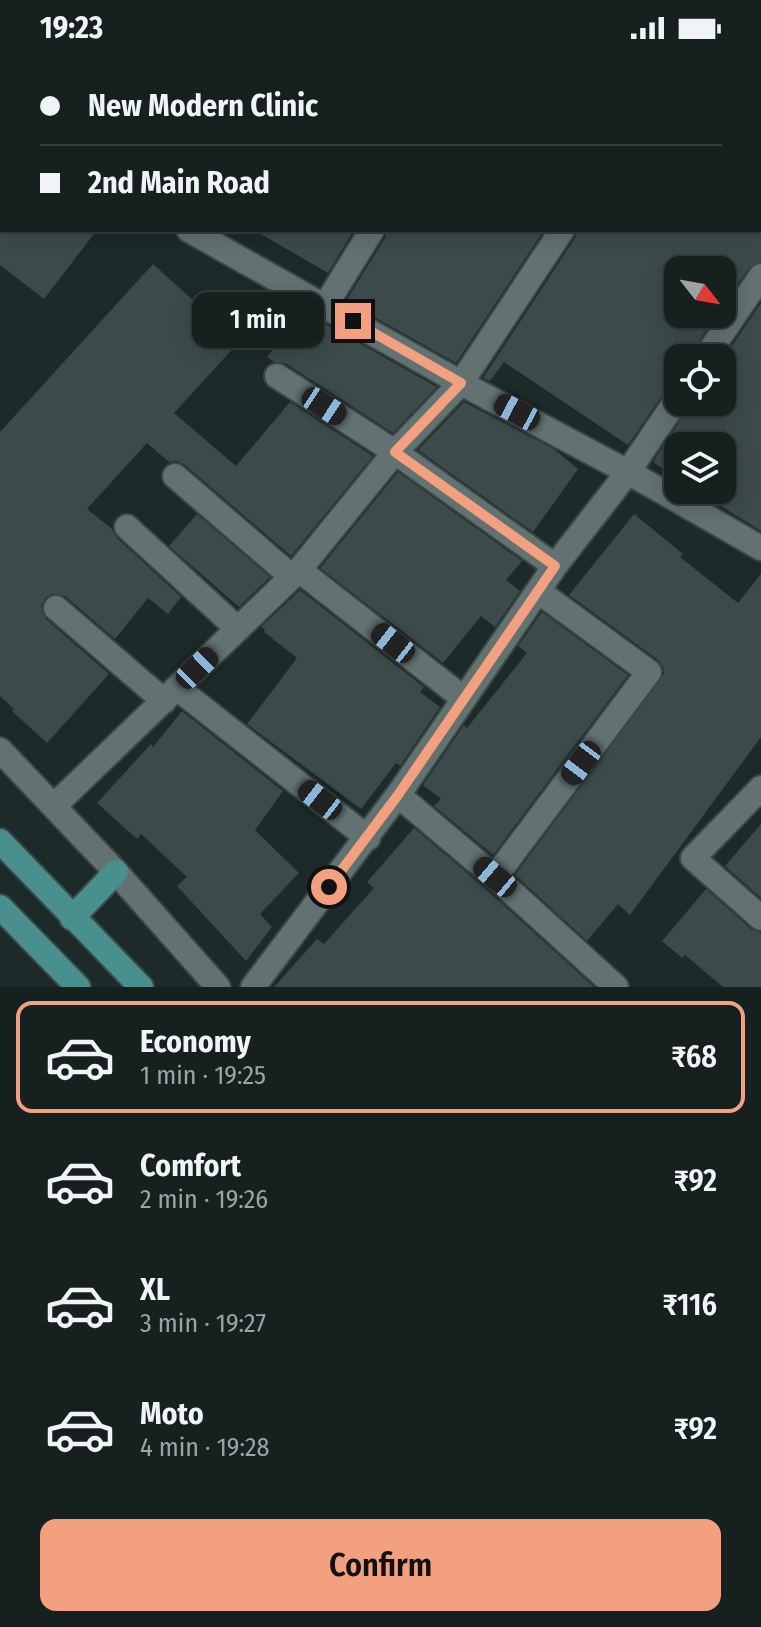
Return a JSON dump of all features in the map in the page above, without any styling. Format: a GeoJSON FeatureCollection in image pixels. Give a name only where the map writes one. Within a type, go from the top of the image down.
{"type":"FeatureCollection","features":[{"type":"Feature","properties":{"kind":"main road"},"geometry":{"type":"LineString","coordinates":[[0,841],[141,987]]}},
{"type":"Feature","properties":{"kind":"main road"},"geometry":{"type":"LineString","coordinates":[[72,918],[116,872]]}},
{"type":"Feature","properties":{"kind":"main road"},"geometry":{"type":"LineString","coordinates":[[0,907],[78,987]]}},
{"type":"Feature","properties":{"kind":"street"},"geometry":{"type":"LineString","coordinates":[[193,232],[761,548]]}},
{"type":"Feature","properties":{"kind":"street"},"geometry":{"type":"LineString","coordinates":[[325,306],[371,232]]}},
{"type":"Feature","properties":{"kind":"street"},"geometry":{"type":"LineString","coordinates":[[54,806],[295,574],[395,452],[461,383],[561,232]]}},
{"type":"Feature","properties":{"kind":"street"},"geometry":{"type":"LineString","coordinates":[[715,344],[761,276]]}},
{"type":"Feature","properties":{"kind":"street"},"geometry":{"type":"LineString","coordinates":[[277,376],[395,452],[555,566]]}},
{"type":"Feature","properties":{"kind":"street"},"geometry":{"type":"LineString","coordinates":[[253,987],[368,838],[555,566],[628,472],[666,416]]}},
{"type":"Feature","properties":{"kind":"street"},"geometry":{"type":"LineString","coordinates":[[175,476],[295,574],[463,698]]}},
{"type":"Feature","properties":{"kind":"street"},"geometry":{"type":"LineString","coordinates":[[127,527],[238,629]]}},
{"type":"Feature","properties":{"kind":"street"},"geometry":{"type":"LineString","coordinates":[[495,877],[649,672],[538,591]]}},
{"type":"Feature","properties":{"kind":"street"},"geometry":{"type":"LineString","coordinates":[[56,608],[368,838]]}},
{"type":"Feature","properties":{"kind":"street"},"geometry":{"type":"LineString","coordinates":[[0,750],[116,872],[218,987]]}},
{"type":"Feature","properties":{"kind":"street"},"geometry":{"type":"LineString","coordinates":[[761,788],[693,858],[761,918]]}},
{"type":"Feature","properties":{"kind":"street"},"geometry":{"type":"LineString","coordinates":[[398,795],[495,877],[616,987]]}},
{"type":"Feature","properties":{"kind":"building"},"geometry":{"type":"Polygon","coordinates":[[[0,232],[95,232],[44,299],[0,265],[0,232]]]}},
{"type":"Feature","properties":{"kind":"building"},"geometry":{"type":"Polygon","coordinates":[[[257,232],[353,232],[328,273],[257,232]]]}},
{"type":"Feature","properties":{"kind":"building"},"geometry":{"type":"Polygon","coordinates":[[[386,232],[543,232],[456,363],[346,301],[386,232]]]}},
{"type":"Feature","properties":{"kind":"building"},"geometry":{"type":"Polygon","coordinates":[[[576,232],[761,232],[761,261],[749,268],[736,286],[736,256],[664,256],[664,328],[708,328],[697,344],[664,344],[664,393],[628,445],[504,362],[490,381],[483,378],[576,232]]]}},
{"type":"Feature","properties":{"kind":"building"},"geometry":{"type":"Polygon","coordinates":[[[153,264],[239,342],[174,413],[236,466],[290,402],[373,456],[291,556],[185,465],[177,461],[169,462],[147,443],[87,509],[112,529],[117,538],[181,597],[168,614],[148,598],[115,639],[65,596],[52,594],[45,598],[41,606],[46,619],[109,674],[47,743],[0,696],[0,432],[153,264]]]}},
{"type":"Feature","properties":{"kind":"building"},"geometry":{"type":"Polygon","coordinates":[[[761,303],[761,531],[718,504],[736,504],[736,432],[672,432],[683,416],[736,416],[736,344],[733,344],[761,303]]]}},
{"type":"Feature","properties":{"kind":"building"},"geometry":{"type":"Polygon","coordinates":[[[304,312],[437,387],[393,433],[285,363],[274,362],[267,357],[304,312]]]}},
{"type":"Feature","properties":{"kind":"building"},"geometry":{"type":"Polygon","coordinates":[[[464,402],[554,449],[578,469],[533,532],[418,450],[464,402]]]}},
{"type":"Feature","properties":{"kind":"building"},"geometry":{"type":"Polygon","coordinates":[[[664,445],[664,469],[653,462],[664,445]]]}},
{"type":"Feature","properties":{"kind":"building"},"geometry":{"type":"Polygon","coordinates":[[[398,472],[522,561],[506,580],[520,591],[495,627],[481,616],[443,663],[320,568],[398,472]]]}},
{"type":"Feature","properties":{"kind":"building"},"geometry":{"type":"Polygon","coordinates":[[[197,514],[270,577],[239,607],[169,546],[197,514]]]}},
{"type":"Feature","properties":{"kind":"building"},"geometry":{"type":"Polygon","coordinates":[[[634,514],[683,554],[680,557],[738,603],[761,574],[761,737],[630,915],[618,904],[587,941],[515,875],[664,674],[658,660],[569,595],[634,514]]]}},
{"type":"Feature","properties":{"kind":"building"},"geometry":{"type":"Polygon","coordinates":[[[300,590],[424,687],[420,692],[440,707],[400,766],[396,763],[361,809],[247,724],[297,658],[261,627],[300,590]]]}},
{"type":"Feature","properties":{"kind":"building"},"geometry":{"type":"Polygon","coordinates":[[[542,612],[628,675],[493,855],[434,806],[441,799],[423,785],[464,725],[467,728],[527,653],[518,646],[542,612]]]}},
{"type":"Feature","properties":{"kind":"building"},"geometry":{"type":"Polygon","coordinates":[[[182,711],[283,791],[255,830],[299,873],[260,914],[272,927],[246,961],[177,886],[187,877],[141,834],[137,839],[97,803],[151,744],[153,747],[182,711]]]}},
{"type":"Feature","properties":{"kind":"building"},"geometry":{"type":"Polygon","coordinates":[[[761,824],[761,898],[725,866],[761,824]]]}},
{"type":"Feature","properties":{"kind":"building"},"geometry":{"type":"Polygon","coordinates":[[[414,828],[594,987],[274,987],[317,939],[324,944],[374,888],[367,882],[414,828]]]}},
{"type":"Feature","properties":{"kind":"building"},"geometry":{"type":"Polygon","coordinates":[[[706,889],[751,929],[761,933],[761,987],[723,987],[685,955],[682,958],[662,941],[706,889]]]}},
{"type":"Feature","properties":{"kind":"route"},"geometry":{"type":"LineString","coordinates":[[329,887],[368,838],[555,566],[395,452],[461,383],[353,321]]}}]}
